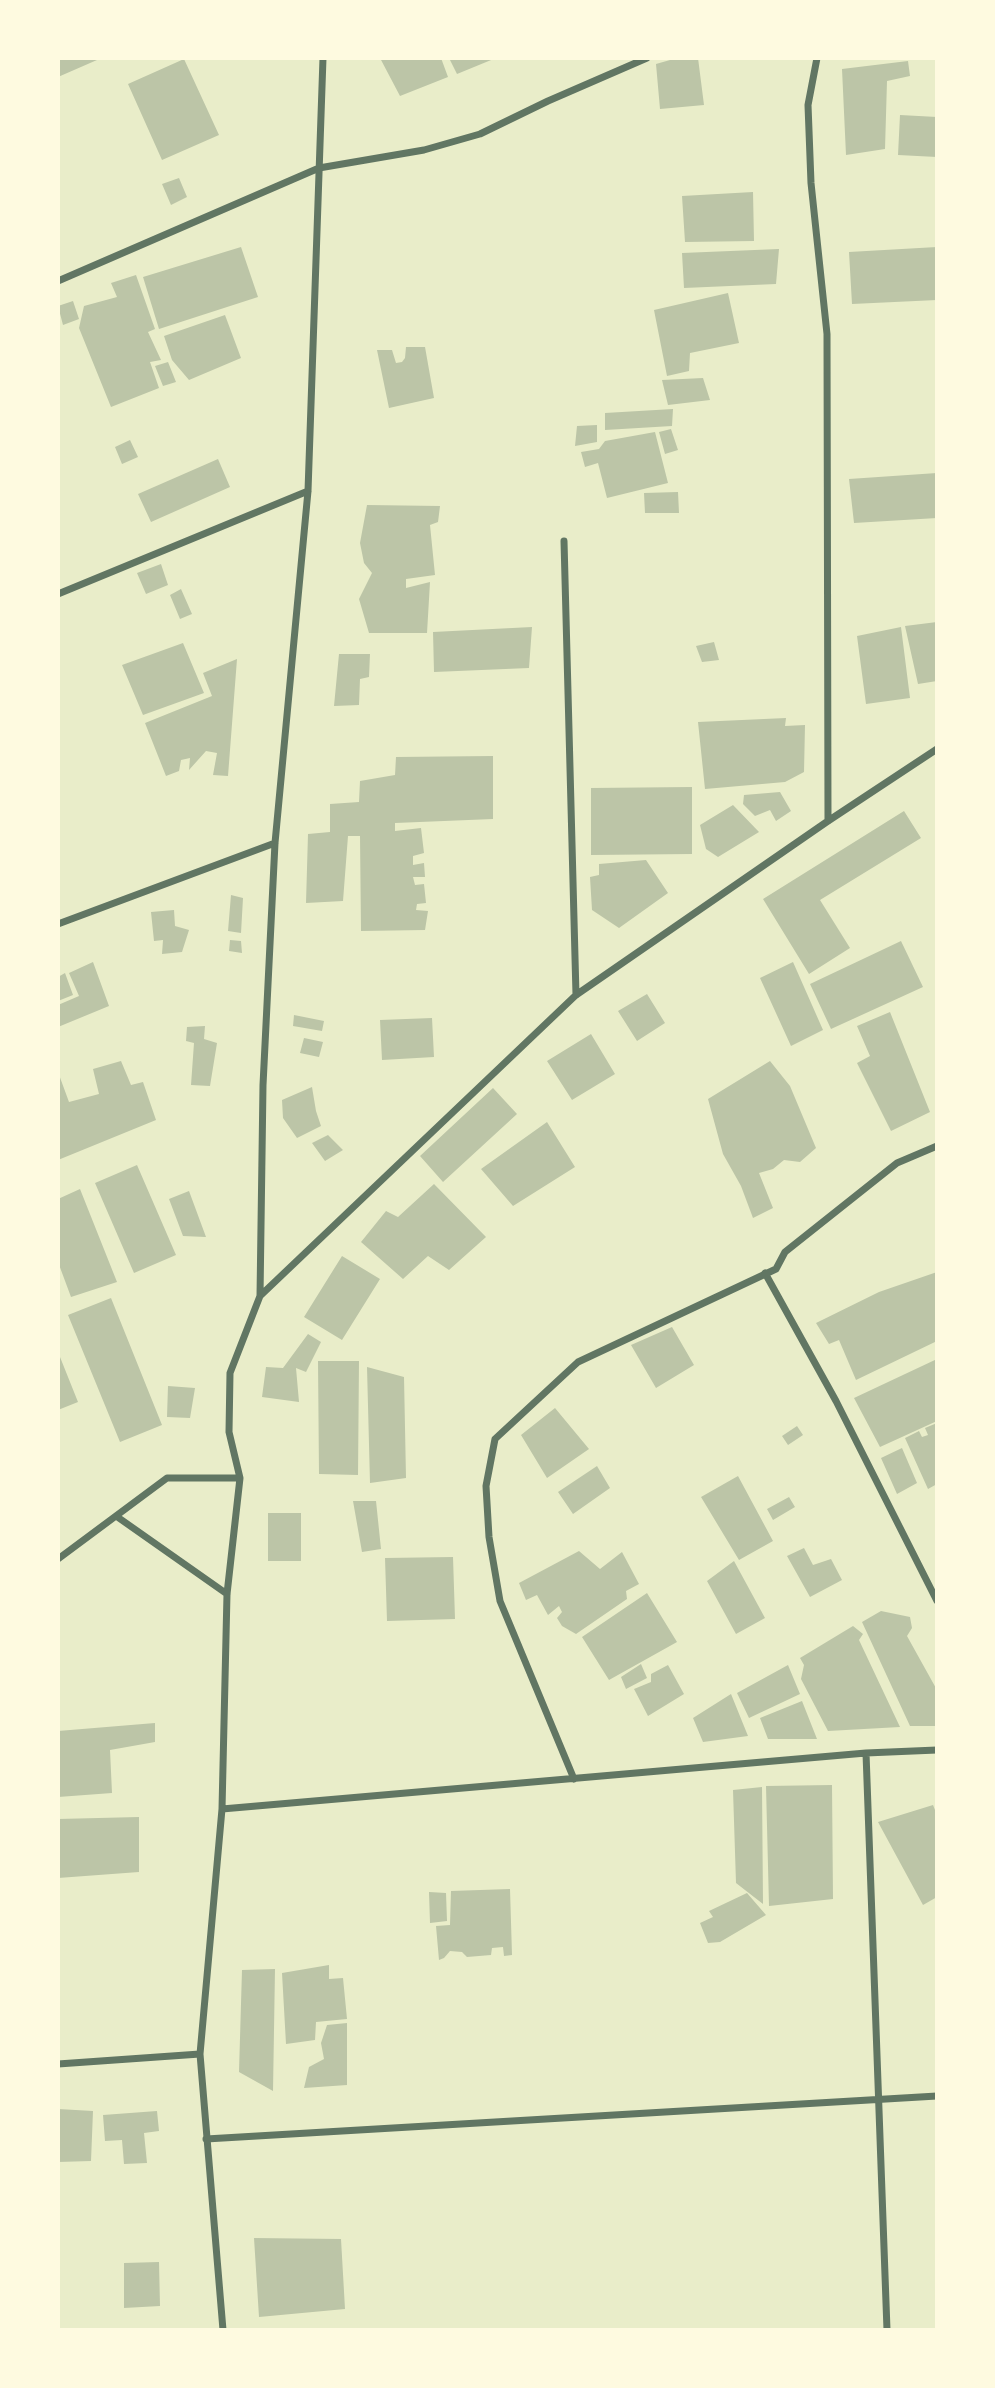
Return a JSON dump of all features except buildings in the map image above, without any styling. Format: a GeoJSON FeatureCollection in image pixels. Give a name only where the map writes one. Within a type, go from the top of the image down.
{"type":"FeatureCollection","features":[{"type":"Feature","properties":{"kind":"street"},"geometry":{"type":"LineString","coordinates":[[223,2330],[200,2054],[222,1809],[227,1594],[240,1478],[229,1432],[230,1373],[260,1296],[263,1085],[275,843],[308,491],[323,58]]}},
{"type":"Feature","properties":{"kind":"street"},"geometry":{"type":"LineString","coordinates":[[58,281],[319,168],[424,150],[480,134],[647,58]]}},
{"type":"Feature","properties":{"kind":"street"},"geometry":{"type":"LineString","coordinates":[[817,58],[808,105],[811,183],[827,334],[828,821]]}},
{"type":"Feature","properties":{"kind":"street"},"geometry":{"type":"LineString","coordinates":[[58,594],[308,491]]}},
{"type":"Feature","properties":{"kind":"street"},"geometry":{"type":"LineString","coordinates":[[564,541],[576,995]]}},
{"type":"Feature","properties":{"kind":"street"},"geometry":{"type":"LineString","coordinates":[[260,1296],[576,995],[937,748]]}},
{"type":"Feature","properties":{"kind":"street"},"geometry":{"type":"LineString","coordinates":[[58,924],[275,843]]}},
{"type":"Feature","properties":{"kind":"street"},"geometry":{"type":"LineString","coordinates":[[573,1779],[500,1601],[489,1537],[486,1486],[495,1439],[578,1362],[776,1269],[785,1252],[897,1163],[937,1146]]}},
{"type":"Feature","properties":{"kind":"street"},"geometry":{"type":"LineString","coordinates":[[765,1273],[836,1401],[937,1601]]}},
{"type":"Feature","properties":{"kind":"street"},"geometry":{"type":"LineString","coordinates":[[58,1559],[167,1478],[240,1478]]}},
{"type":"Feature","properties":{"kind":"street"},"geometry":{"type":"LineString","coordinates":[[116,1517],[227,1594]]}},
{"type":"Feature","properties":{"kind":"street"},"geometry":{"type":"LineString","coordinates":[[222,1809],[866,1753],[937,1750]]}},
{"type":"Feature","properties":{"kind":"street"},"geometry":{"type":"LineString","coordinates":[[866,1753],[887,2330]]}},
{"type":"Feature","properties":{"kind":"street"},"geometry":{"type":"LineString","coordinates":[[58,2064],[200,2054]]}},
{"type":"Feature","properties":{"kind":"street"},"geometry":{"type":"LineString","coordinates":[[206,2139],[937,2096]]}}]}
